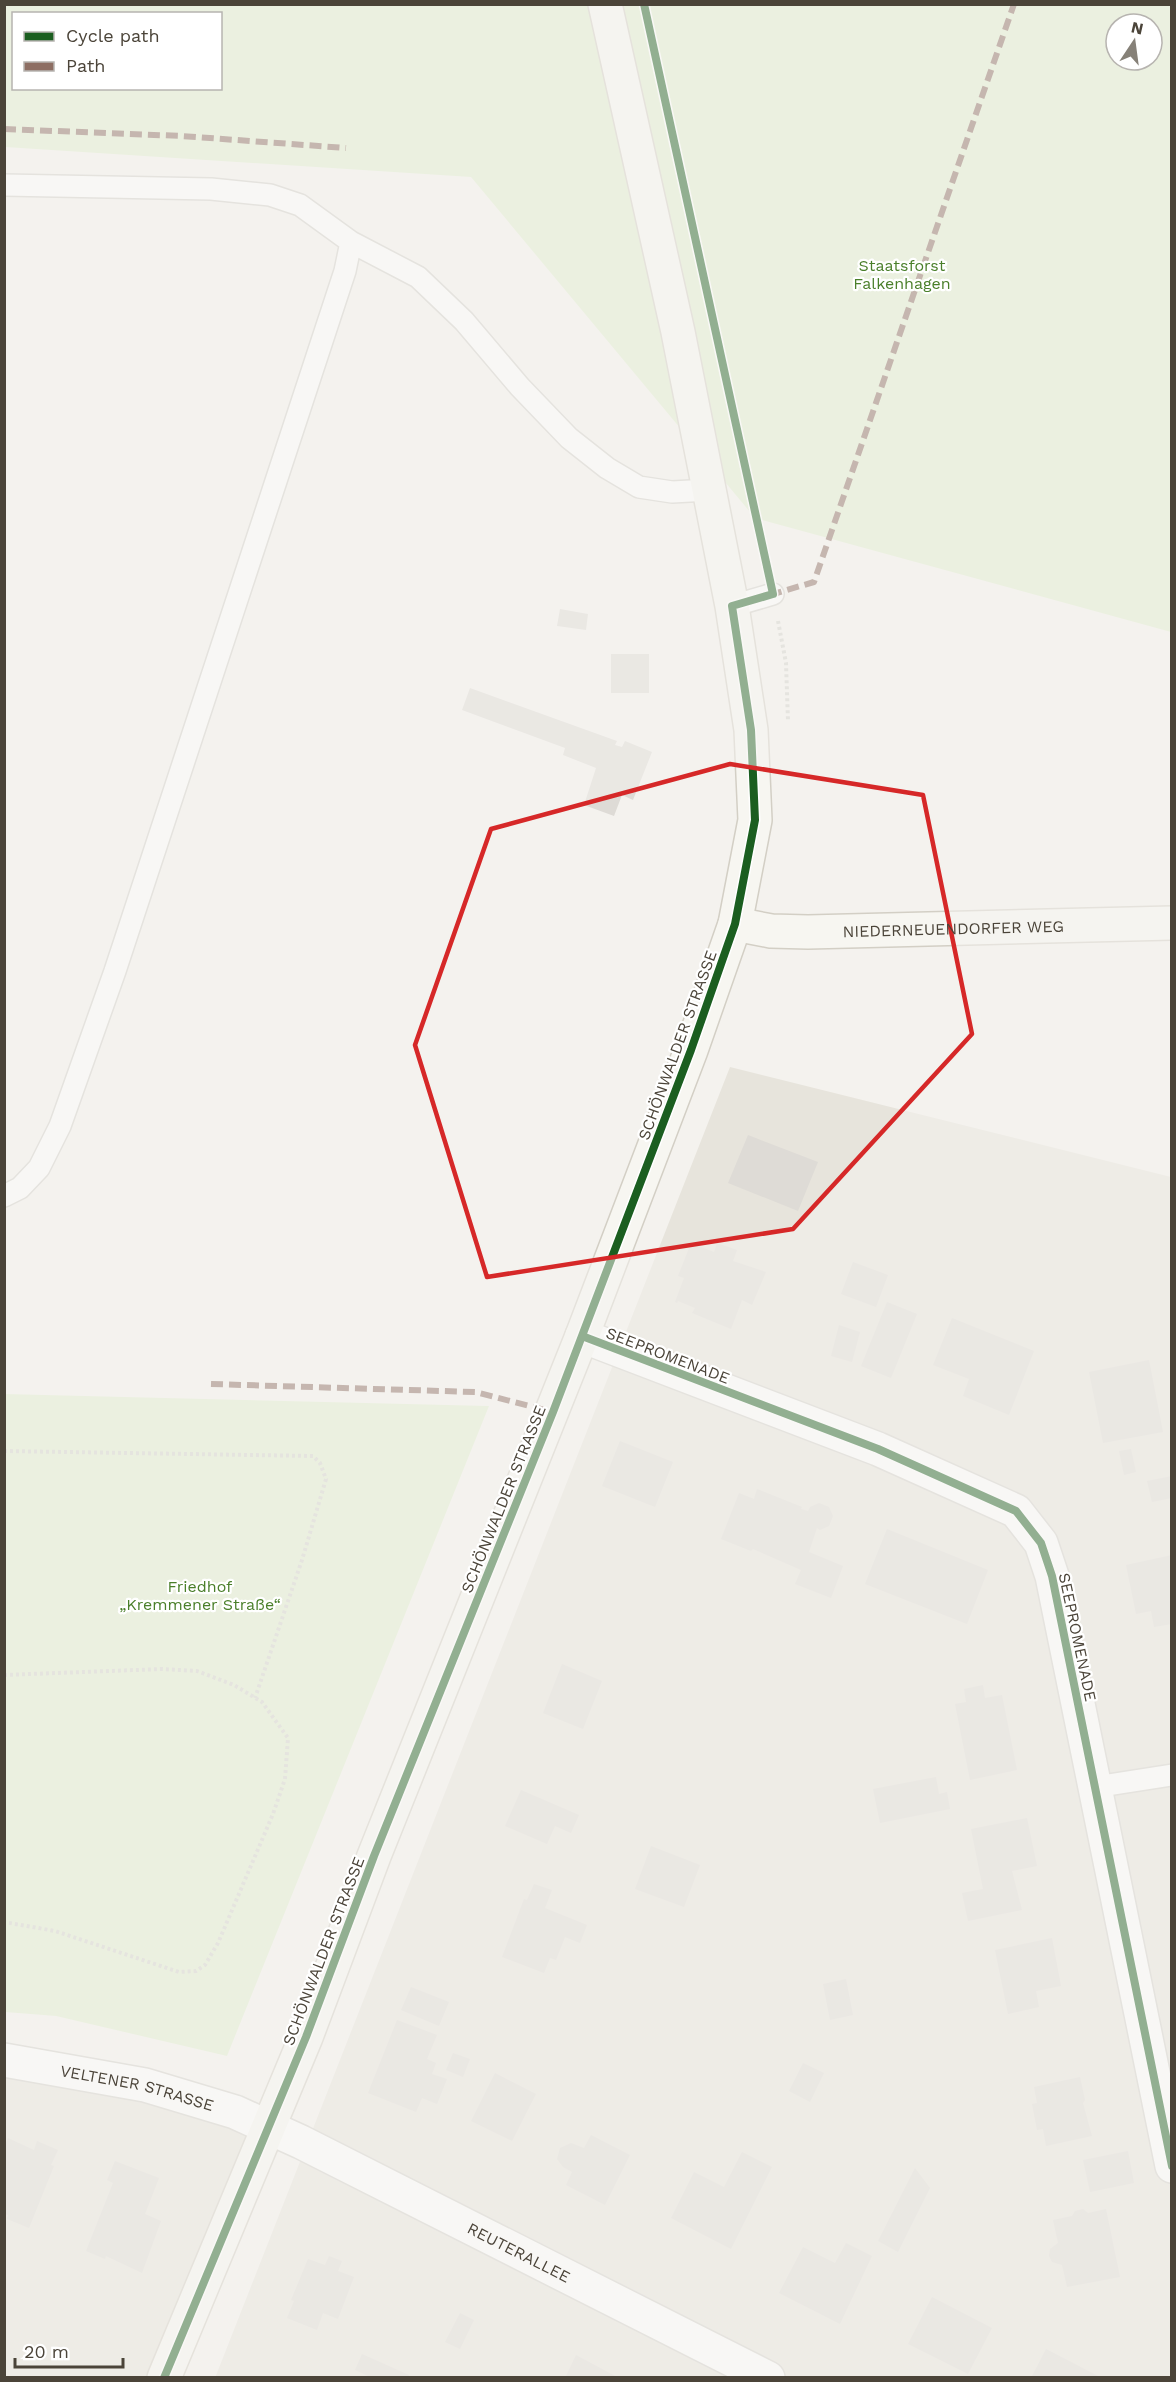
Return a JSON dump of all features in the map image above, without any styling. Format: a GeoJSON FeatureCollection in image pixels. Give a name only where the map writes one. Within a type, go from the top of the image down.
{"type":"FeatureCollection","features":[{"type":"Feature","properties":{"kind":"main road","name":"SCHÖNWALDER STRASSE"},"geometry":{"type":"LineString","coordinates":[[164,2378],[306,2037],[374,1856],[582,1336],[691,1050],[735,924],[754,820],[751,730],[732,606],[678,332],[605,4]]}},
{"type":"Feature","properties":{"kind":"main road","name":"NIEDERNEUENDORFER WEG"},"geometry":{"type":"LineString","coordinates":[[735,924],[771,931],[808,932],[1172,923]]}},
{"type":"Feature","properties":{"kind":"street","name":"SEEPROMENADE"},"geometry":{"type":"LineString","coordinates":[[582,1336],[878,1449],[1016,1511],[1041,1543],[1052,1576],[1172,2166]]}},
{"type":"Feature","properties":{"kind":"street","name":"VELTENER STRASSE"},"geometry":{"type":"LineString","coordinates":[[4,2060],[145,2085],[235,2112],[268,2127]]}},
{"type":"Feature","properties":{"kind":"street","name":"REUTERALLEE"},"geometry":{"type":"LineString","coordinates":[[268,2127],[738,2369],[768,2378]]}},
{"type":"Feature","properties":{"kind":"lane"},"geometry":{"type":"LineString","coordinates":[[4,185],[211,189],[270,195],[300,205],[351,242],[418,277],[464,321],[520,387],[568,438],[607,468],[639,487],[672,492],[709,490]]}},
{"type":"Feature","properties":{"kind":"lane"},"geometry":{"type":"LineString","coordinates":[[4,1196],[20,1188],[39,1168],[60,1126],[119,960],[345,271],[351,242]]}},
{"type":"Feature","properties":{"kind":"lane"},"geometry":{"type":"LineString","coordinates":[[732,606],[773,594]]}},
{"type":"Feature","properties":{"kind":"lane"},"geometry":{"type":"LineString","coordinates":[[1095,1788],[1172,1775]]}},
{"type":"Feature","properties":{"kind":"path"},"geometry":{"type":"LineString","coordinates":[[4,1451],[313,1456],[320,1463],[326,1479],[302,1560],[255,1698]]}},
{"type":"Feature","properties":{"kind":"path"},"geometry":{"type":"LineString","coordinates":[[4,1675],[162,1669],[197,1671],[234,1684],[262,1702],[288,1738],[285,1779],[268,1825],[218,1943],[205,1965],[196,1971],[179,1972],[55,1931],[4,1922]]}},
{"type":"Feature","properties":{"kind":"highlighted area"},"geometry":{"type":"Polygon","coordinates":[[[730,764],[923,795],[972,1034],[793,1229],[487,1277],[415,1045],[491,829],[730,764]]]}},
{"type":"Feature","properties":{"kind":"shaded area"},"geometry":{"type":"Polygon","coordinates":[[[730,1067],[1171,1177],[1171,2377],[215,2378],[730,1067]]]}},
{"type":"Feature","properties":{"kind":"shaded area"},"geometry":{"type":"Polygon","coordinates":[[[5,2060],[268,2127],[164,2377],[5,2378],[5,2060]]]}},
{"type":"Feature","properties":{"kind":"green space","name":"Staatsforst Falkenhagen"},"geometry":{"type":"Polygon","coordinates":[[[4,5],[1171,5],[1171,632],[755,518],[471,177],[5,147],[4,5]]]}},
{"type":"Feature","properties":{"kind":"green space","name":"Friedhof „Kremmener Straße“"},"geometry":{"type":"Polygon","coordinates":[[[5,1394],[489,1406],[227,2056],[56,2016],[5,2012],[5,1394]]]}},
{"type":"Feature","properties":{"kind":"building"},"geometry":{"type":"Polygon","coordinates":[[[560,609],[588,614],[586,630],[557,626],[560,609]]]}},
{"type":"Feature","properties":{"kind":"building"},"geometry":{"type":"Polygon","coordinates":[[[611,654],[649,654],[649,693],[611,693],[611,654]]]}},
{"type":"Feature","properties":{"kind":"building"},"geometry":{"type":"Polygon","coordinates":[[[470,688],[617,741],[615,745],[622,747],[625,741],[652,752],[633,800],[622,795],[614,816],[584,805],[596,768],[563,755],[565,748],[462,710],[470,688]]]}},
{"type":"Feature","properties":{"kind":"building"},"geometry":{"type":"Polygon","coordinates":[[[748,1135],[818,1162],[798,1211],[728,1183],[748,1135]]]}},
{"type":"Feature","properties":{"kind":"building"},"geometry":{"type":"Polygon","coordinates":[[[691,1243],[714,1252],[717,1243],[737,1250],[733,1261],[766,1272],[752,1305],[742,1300],[731,1329],[692,1313],[695,1308],[678,1301],[675,1302],[684,1278],[678,1276],[691,1243]]]}},
{"type":"Feature","properties":{"kind":"building"},"geometry":{"type":"Polygon","coordinates":[[[853,1262],[888,1275],[876,1307],[841,1294],[853,1262]]]}},
{"type":"Feature","properties":{"kind":"building"},"geometry":{"type":"Polygon","coordinates":[[[887,1302],[917,1314],[891,1378],[861,1366],[887,1302]]]}},
{"type":"Feature","properties":{"kind":"building"},"geometry":{"type":"Polygon","coordinates":[[[952,1318],[1034,1351],[1009,1415],[963,1396],[969,1379],[933,1365],[952,1318]]]}},
{"type":"Feature","properties":{"kind":"building"},"geometry":{"type":"Polygon","coordinates":[[[839,1325],[860,1332],[852,1362],[831,1356],[839,1325]]]}},
{"type":"Feature","properties":{"kind":"building"},"geometry":{"type":"Polygon","coordinates":[[[1149,1360],[1163,1432],[1103,1443],[1089,1372],[1149,1360]]]}},
{"type":"Feature","properties":{"kind":"building"},"geometry":{"type":"Polygon","coordinates":[[[620,1441],[673,1462],[655,1507],[602,1486],[620,1441]]]}},
{"type":"Feature","properties":{"kind":"building"},"geometry":{"type":"Polygon","coordinates":[[[1131,1449],[1136,1472],[1124,1475],[1119,1451],[1131,1449]]]}},
{"type":"Feature","properties":{"kind":"building"},"geometry":{"type":"Polygon","coordinates":[[[1172,1476],[1172,1498],[1152,1502],[1147,1481],[1172,1476]]]}},
{"type":"Feature","properties":{"kind":"building"},"geometry":{"type":"Polygon","coordinates":[[[757,1489],[808,1511],[810,1507],[819,1503],[829,1507],[833,1516],[829,1526],[820,1530],[817,1528],[809,1552],[843,1566],[831,1598],[795,1584],[801,1570],[753,1549],[751,1551],[721,1539],[739,1493],[754,1499],[757,1489]]]}},
{"type":"Feature","properties":{"kind":"building"},"geometry":{"type":"Polygon","coordinates":[[[887,1529],[988,1570],[967,1624],[865,1584],[887,1529]]]}},
{"type":"Feature","properties":{"kind":"building"},"geometry":{"type":"Polygon","coordinates":[[[1172,1555],[1172,1624],[1154,1627],[1151,1611],[1136,1614],[1126,1565],[1172,1555]]]}},
{"type":"Feature","properties":{"kind":"building"},"geometry":{"type":"Polygon","coordinates":[[[562,1664],[602,1681],[583,1729],[543,1713],[562,1664]]]}},
{"type":"Feature","properties":{"kind":"building"},"geometry":{"type":"Polygon","coordinates":[[[983,1685],[985,1698],[1002,1695],[1017,1770],[970,1780],[955,1704],[966,1702],[964,1689],[983,1685]]]}},
{"type":"Feature","properties":{"kind":"building"},"geometry":{"type":"Polygon","coordinates":[[[936,1777],[939,1794],[947,1792],[950,1809],[880,1823],[873,1789],[936,1777]]]}},
{"type":"Feature","properties":{"kind":"building"},"geometry":{"type":"Polygon","coordinates":[[[521,1790],[579,1815],[571,1833],[555,1826],[547,1844],[505,1826],[521,1790]]]}},
{"type":"Feature","properties":{"kind":"building"},"geometry":{"type":"Polygon","coordinates":[[[1027,1818],[1037,1866],[1012,1871],[1022,1910],[968,1921],[962,1893],[983,1889],[971,1829],[1027,1818]]]}},
{"type":"Feature","properties":{"kind":"building"},"geometry":{"type":"Polygon","coordinates":[[[651,1846],[700,1865],[684,1907],[635,1889],[651,1846]]]}},
{"type":"Feature","properties":{"kind":"building"},"geometry":{"type":"Polygon","coordinates":[[[534,1884],[552,1890],[545,1908],[587,1925],[580,1943],[565,1937],[556,1960],[550,1958],[544,1973],[502,1957],[524,1899],[527,1900],[534,1884]]]}},
{"type":"Feature","properties":{"kind":"building"},"geometry":{"type":"Polygon","coordinates":[[[1052,1938],[1061,1986],[1036,1991],[1039,2007],[1008,2014],[995,1950],[1052,1938]]]}},
{"type":"Feature","properties":{"kind":"building"},"geometry":{"type":"Polygon","coordinates":[[[846,1979],[853,2015],[830,2020],[823,1984],[846,1979]]]}},
{"type":"Feature","properties":{"kind":"building"},"geometry":{"type":"Polygon","coordinates":[[[411,1987],[449,2002],[439,2026],[401,2010],[411,1987]]]}},
{"type":"Feature","properties":{"kind":"building"},"geometry":{"type":"Polygon","coordinates":[[[397,2020],[437,2035],[427,2059],[436,2063],[432,2074],[447,2079],[437,2104],[422,2098],[416,2112],[368,2093],[397,2020]]]}},
{"type":"Feature","properties":{"kind":"building"},"geometry":{"type":"Polygon","coordinates":[[[453,2053],[470,2059],[463,2077],[446,2070],[453,2053]]]}},
{"type":"Feature","properties":{"kind":"building"},"geometry":{"type":"Polygon","coordinates":[[[803,2063],[824,2073],[810,2102],[789,2091],[803,2063]]]}},
{"type":"Feature","properties":{"kind":"building"},"geometry":{"type":"Polygon","coordinates":[[[495,2073],[536,2094],[512,2141],[471,2121],[495,2073]]]}},
{"type":"Feature","properties":{"kind":"building"},"geometry":{"type":"Polygon","coordinates":[[[1080,2077],[1085,2100],[1083,2103],[1092,2136],[1046,2146],[1043,2129],[1037,2130],[1032,2104],[1037,2103],[1034,2087],[1080,2077]]]}},
{"type":"Feature","properties":{"kind":"building"},"geometry":{"type":"Polygon","coordinates":[[[591,2135],[630,2155],[605,2205],[566,2185],[572,2172],[563,2167],[557,2159],[560,2148],[571,2143],[584,2148],[591,2135]]]}},
{"type":"Feature","properties":{"kind":"building"},"geometry":{"type":"Polygon","coordinates":[[[8,2138],[34,2150],[37,2141],[58,2150],[51,2165],[54,2166],[29,2228],[7,2219],[8,2215],[4,2214],[4,2147],[8,2138]]]}},
{"type":"Feature","properties":{"kind":"building"},"geometry":{"type":"Polygon","coordinates":[[[1128,2151],[1134,2183],[1090,2192],[1083,2160],[1128,2151]]]}},
{"type":"Feature","properties":{"kind":"building"},"geometry":{"type":"Polygon","coordinates":[[[742,2152],[772,2167],[731,2249],[671,2218],[694,2172],[724,2187],[742,2152]]]}},
{"type":"Feature","properties":{"kind":"building"},"geometry":{"type":"Polygon","coordinates":[[[115,2161],[159,2178],[145,2214],[161,2221],[142,2273],[106,2256],[105,2259],[86,2251],[113,2183],[107,2180],[115,2161]]]}},
{"type":"Feature","properties":{"kind":"building"},"geometry":{"type":"Polygon","coordinates":[[[915,2168],[930,2188],[898,2252],[878,2241],[915,2168]]]}},
{"type":"Feature","properties":{"kind":"building"},"geometry":{"type":"Polygon","coordinates":[[[1083,2209],[1088,2213],[1106,2209],[1120,2277],[1067,2287],[1062,2265],[1052,2262],[1049,2256],[1050,2249],[1058,2243],[1053,2220],[1072,2216],[1075,2211],[1083,2209]]]}},
{"type":"Feature","properties":{"kind":"building"},"geometry":{"type":"Polygon","coordinates":[[[846,2243],[872,2256],[840,2324],[779,2293],[803,2247],[835,2263],[846,2243]]]}},
{"type":"Feature","properties":{"kind":"building"},"geometry":{"type":"Polygon","coordinates":[[[329,2256],[342,2261],[338,2271],[354,2277],[338,2319],[323,2313],[317,2330],[287,2318],[294,2301],[291,2300],[308,2259],[325,2265],[329,2256]]]}},
{"type":"Feature","properties":{"kind":"building"},"geometry":{"type":"Polygon","coordinates":[[[932,2297],[992,2328],[968,2374],[908,2344],[932,2297]]]}},
{"type":"Feature","properties":{"kind":"building"},"geometry":{"type":"Polygon","coordinates":[[[460,2313],[474,2320],[460,2349],[445,2342],[460,2313]]]}},
{"type":"Feature","properties":{"kind":"building"},"geometry":{"type":"Polygon","coordinates":[[[1046,2349],[1102,2378],[1031,2378],[1046,2349]]]}},
{"type":"Feature","properties":{"kind":"building"},"geometry":{"type":"Polygon","coordinates":[[[362,2354],[409,2375],[408,2378],[372,2378],[355,2370],[362,2354]]]}},
{"type":"Feature","properties":{"kind":"building"},"geometry":{"type":"Polygon","coordinates":[[[576,2355],[619,2378],[565,2378],[576,2355]]]}},
{"type":"Feature","properties":{"kind":"marked path"},"geometry":{"type":"LineString","coordinates":[[772,591],[773,594],[814,582],[1014,4]]}},
{"type":"Feature","properties":{"kind":"marked path"},"geometry":{"type":"LineString","coordinates":[[4,129],[182,136],[346,148]]}},
{"type":"Feature","properties":{"kind":"marked path"},"geometry":{"type":"LineString","coordinates":[[211,1384],[475,1392],[553,1412]]}},
{"type":"Feature","properties":{"kind":"cycle path"},"geometry":{"type":"LineString","coordinates":[[164,2378],[306,2037],[374,1856],[553,1412],[691,1050],[735,924],[755,820],[751,730],[732,606],[773,594],[644,4]]}},
{"type":"Feature","properties":{"kind":"cycle path"},"geometry":{"type":"LineString","coordinates":[[582,1336],[878,1449],[1016,1511],[1041,1543],[1052,1576],[1172,2166]]}}]}
